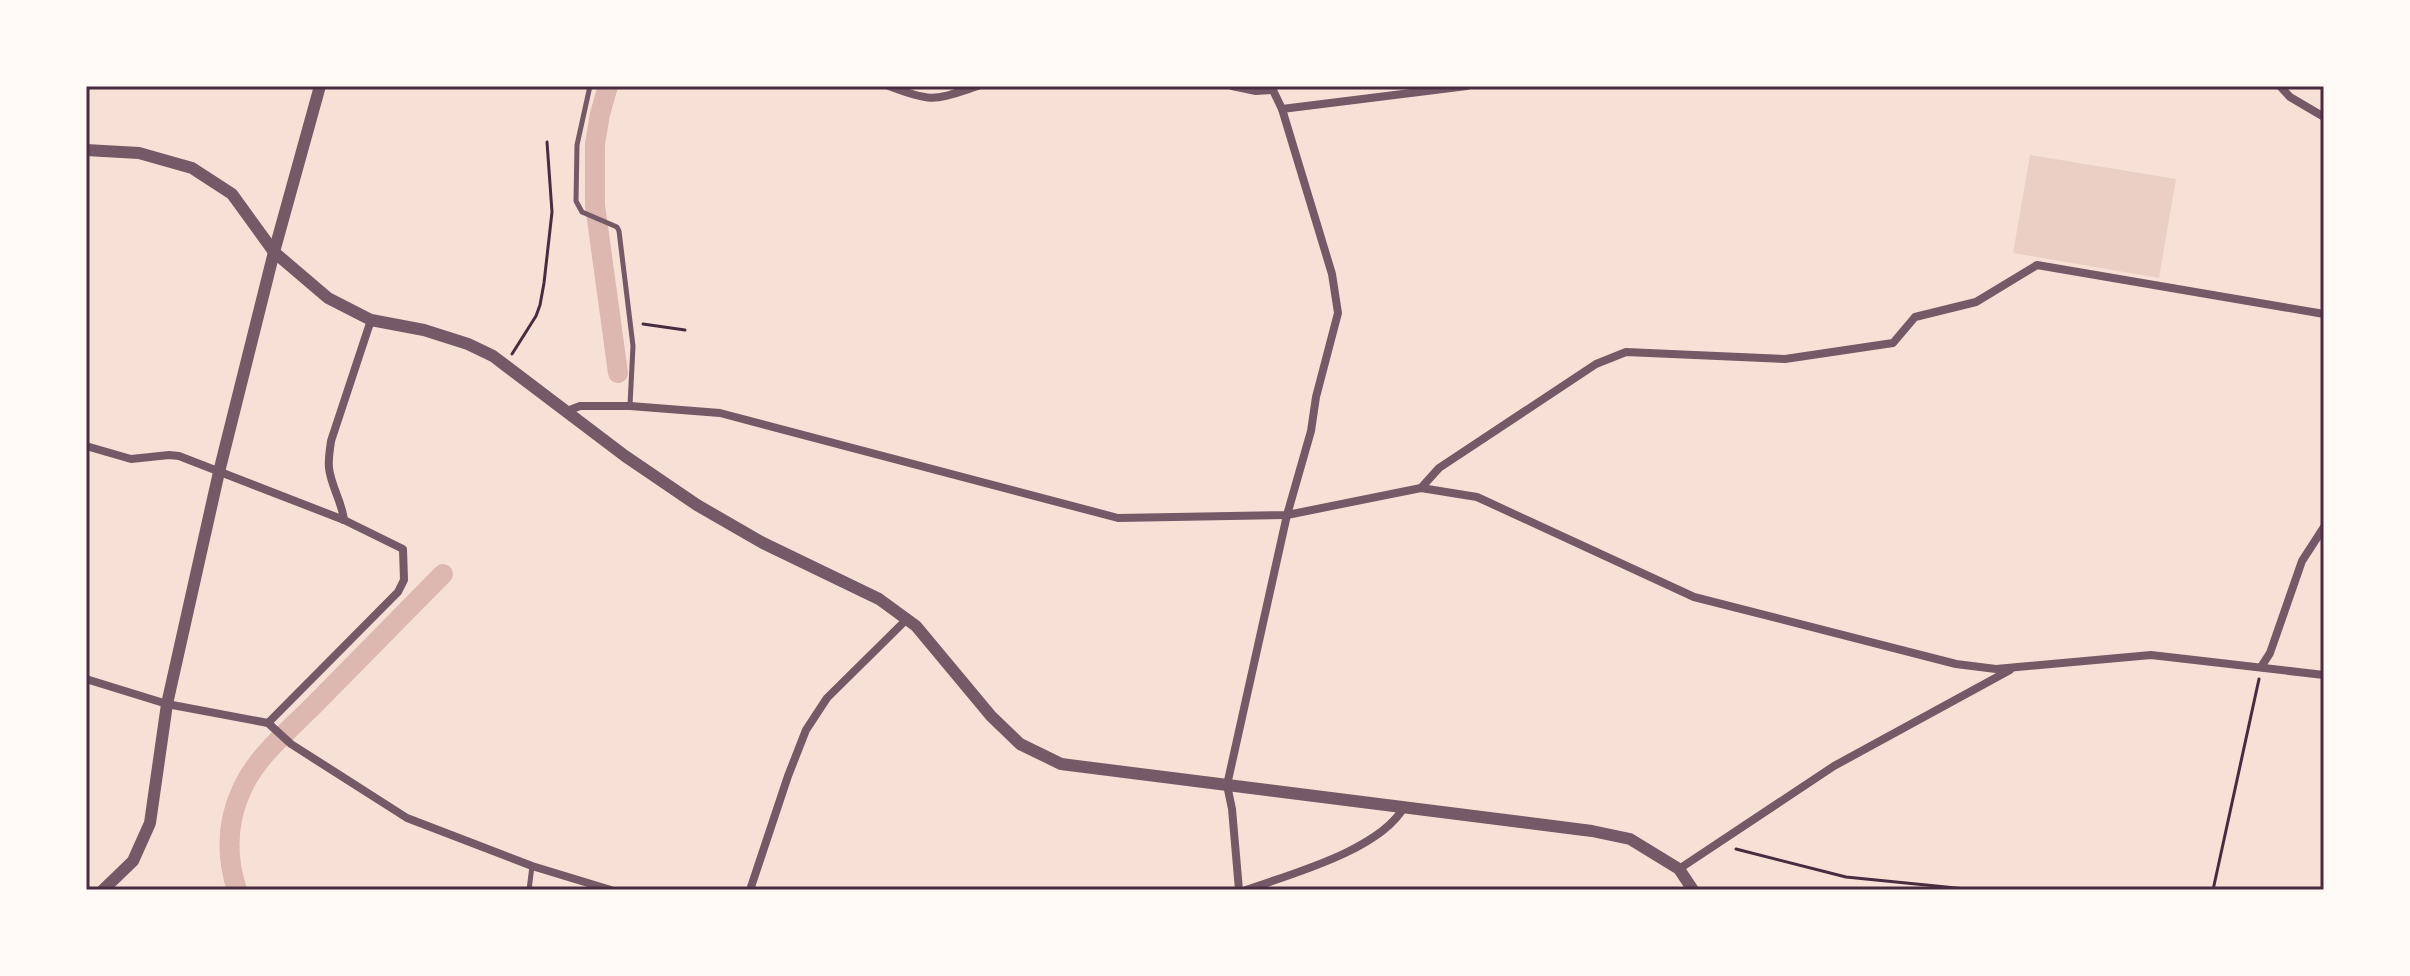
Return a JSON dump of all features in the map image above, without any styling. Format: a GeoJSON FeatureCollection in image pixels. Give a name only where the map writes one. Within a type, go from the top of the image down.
{"type":"FeatureCollection","features":[{"type":"Feature","properties":{"kind":"street"},"geometry":{"type":"LineString","coordinates":[[103,890],[133,861],[150,823],[167,704],[219,472],[274,252],[320,86]]}},
{"type":"Feature","properties":{"kind":"street"},"geometry":{"type":"LineString","coordinates":[[889,86],[929,100],[978,86]]}},
{"type":"Feature","properties":{"kind":"street"},"geometry":{"type":"LineString","coordinates":[[1232,86],[1256,91],[1272,88],[1282,109],[1332,274],[1338,313],[1316,397],[1311,431],[1287,515],[1227,785],[1239,890]]}},
{"type":"Feature","properties":{"kind":"street"},"geometry":{"type":"LineString","coordinates":[[1282,109],[1467,86]]}},
{"type":"Feature","properties":{"kind":"street"},"geometry":{"type":"LineString","coordinates":[[2280,86],[2290,97],[2324,117]]}},
{"type":"Feature","properties":{"kind":"street"},"geometry":{"type":"LineString","coordinates":[[86,150],[139,153],[192,168],[232,194],[274,252],[328,298],[347,310],[371,320],[424,330],[468,344],[506,364],[625,456],[697,505],[763,543],[879,599],[907,619],[991,716],[1020,744],[1061,764],[1592,831],[1630,839],[1679,869],[1693,890]]}},
{"type":"Feature","properties":{"kind":"street"},"geometry":{"type":"LineString","coordinates":[[1421,488],[1439,468],[1596,364],[1626,352],[1785,359],[1893,343],[1915,317],[1976,302],[2037,265],[2324,314]]}},
{"type":"Feature","properties":{"kind":"street"},"geometry":{"type":"LineString","coordinates":[[344,520],[329,469],[331,441],[371,320]]}},
{"type":"Feature","properties":{"kind":"street"},"geometry":{"type":"LineString","coordinates":[[567,411],[580,406],[630,406],[720,413],[1118,518],[1287,515],[1421,488],[1477,497],[1694,597],[1975,668],[2015,668],[2151,655],[2324,675]]}},
{"type":"Feature","properties":{"kind":"street"},"geometry":{"type":"LineString","coordinates":[[86,446],[131,459],[179,456],[344,520],[403,549],[404,580],[398,592],[271,726]]}},
{"type":"Feature","properties":{"kind":"street"},"geometry":{"type":"LineString","coordinates":[[2261,667],[2270,653],[2302,561],[2324,527]]}},
{"type":"Feature","properties":{"kind":"street"},"geometry":{"type":"LineString","coordinates":[[750,890],[806,730],[827,698],[907,619]]}},
{"type":"Feature","properties":{"kind":"street"},"geometry":{"type":"LineString","coordinates":[[1679,869],[1834,766],[2015,668]]}},
{"type":"Feature","properties":{"kind":"street"},"geometry":{"type":"LineString","coordinates":[[86,679],[167,704],[271,726],[291,744],[407,818],[532,866],[611,890]]}},
{"type":"Feature","properties":{"kind":"street"},"geometry":{"type":"LineString","coordinates":[[1246,890],[1260,888],[1352,850],[1387,828],[1404,807]]}},
{"type":"Feature","properties":{"kind":"lane"},"geometry":{"type":"LineString","coordinates":[[590,86],[577,145],[576,201],[582,212],[611,224],[619,231],[631,324],[633,358],[630,406]]}},
{"type":"Feature","properties":{"kind":"lane"},"geometry":{"type":"LineString","coordinates":[[86,274],[86,287]]}},
{"type":"Feature","properties":{"kind":"lane"},"geometry":{"type":"LineString","coordinates":[[529,890],[532,866]]}},
{"type":"Feature","properties":{"kind":"path"},"geometry":{"type":"LineString","coordinates":[[506,364],[540,305],[552,212],[547,142]]}},
{"type":"Feature","properties":{"kind":"path"},"geometry":{"type":"LineString","coordinates":[[631,324],[685,330]]}},
{"type":"Feature","properties":{"kind":"path"},"geometry":{"type":"LineString","coordinates":[[2213,890],[2261,667]]}},
{"type":"Feature","properties":{"kind":"path"},"geometry":{"type":"LineString","coordinates":[[1722,842],[1755,855],[1846,877],[1976,890]]}},
{"type":"Feature","properties":{"kind":"shaded area"},"geometry":{"type":"Polygon","coordinates":[[[2030,155],[2176,179],[2159,278],[2013,253],[2030,155]]]}},
{"type":"Feature","properties":{"kind":"waterway"},"geometry":{"type":"LineString","coordinates":[[608,86],[595,144],[595,205],[618,373]]}},
{"type":"Feature","properties":{"kind":"waterway"},"geometry":{"type":"LineString","coordinates":[[237,890],[231,864],[231,826],[237,801],[248,777],[274,744],[443,574]]}}]}
